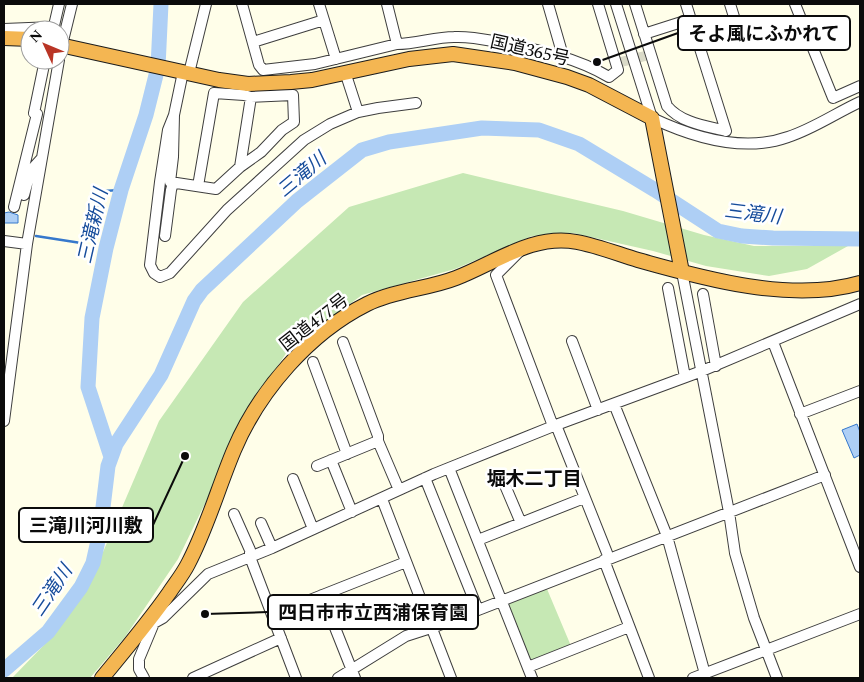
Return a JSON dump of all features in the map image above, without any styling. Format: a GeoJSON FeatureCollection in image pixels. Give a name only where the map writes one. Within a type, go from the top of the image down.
{"type":"FeatureCollection","features":[{"type":"Feature","properties":{"kind":"highway"},"geometry":{"type":"LineString","coordinates":[[4,38],[20,39]]}},
{"type":"Feature","properties":{"kind":"highway","name":"国道365号"},"geometry":{"type":"LineString","coordinates":[[70,53],[182,71],[241,83],[285,83],[312,80],[409,59],[453,54],[515,64],[567,76],[589,85],[652,118]]}},
{"type":"Feature","properties":{"kind":"highway"},"geometry":{"type":"LineString","coordinates":[[652,118],[682,272],[732,283],[795,291],[840,289],[860,283]]}},
{"type":"Feature","properties":{"kind":"highway","name":"国道477号"},"geometry":{"type":"LineString","coordinates":[[102,678],[152,621],[187,566],[206,526],[234,449],[256,409],[278,376],[297,355],[329,329],[368,303],[457,277],[523,248],[547,241],[576,242],[682,272]]}},
{"type":"Feature","properties":{"kind":"street"},"geometry":{"type":"LineString","coordinates":[[55,20],[59,4]]}},
{"type":"Feature","properties":{"kind":"street"},"geometry":{"type":"LineString","coordinates":[[69,20],[72,4]]}},
{"type":"Feature","properties":{"kind":"street"},"geometry":{"type":"LineString","coordinates":[[198,186],[214,92],[251,97],[293,95],[294,122],[282,130],[261,152],[216,190],[170,182],[173,157],[174,115],[182,71],[206,4]]}},
{"type":"Feature","properties":{"kind":"street"},"geometry":{"type":"LineString","coordinates":[[242,4],[263,70],[315,64],[397,44],[441,38],[470,37],[561,56],[609,77],[618,70],[619,63],[598,4]]}},
{"type":"Feature","properties":{"kind":"street"},"geometry":{"type":"LineString","coordinates":[[319,4],[336,59]]}},
{"type":"Feature","properties":{"kind":"street"},"geometry":{"type":"LineString","coordinates":[[387,4],[397,44]]}},
{"type":"Feature","properties":{"kind":"street"},"geometry":{"type":"LineString","coordinates":[[548,4],[561,49],[561,56]]}},
{"type":"Feature","properties":{"kind":"street"},"geometry":{"type":"LineString","coordinates":[[616,4],[652,118],[674,129],[708,139],[754,144],[788,137],[860,102]]}},
{"type":"Feature","properties":{"kind":"street"},"geometry":{"type":"LineString","coordinates":[[635,4],[648,55],[667,106],[673,113],[693,123],[726,131],[686,4]]}},
{"type":"Feature","properties":{"kind":"street"},"geometry":{"type":"LineString","coordinates":[[730,4],[736,20]]}},
{"type":"Feature","properties":{"kind":"street"},"geometry":{"type":"LineString","coordinates":[[795,4],[833,98],[860,86]]}},
{"type":"Feature","properties":{"kind":"street"},"geometry":{"type":"LineString","coordinates":[[644,34],[691,19]]}},
{"type":"Feature","properties":{"kind":"street"},"geometry":{"type":"LineString","coordinates":[[253,42],[324,20]]}},
{"type":"Feature","properties":{"kind":"street"},"geometry":{"type":"LineString","coordinates":[[4,29],[20,29]]}},
{"type":"Feature","properties":{"kind":"street"},"geometry":{"type":"LineString","coordinates":[[37,114],[34,113],[43,70]]}},
{"type":"Feature","properties":{"kind":"street"},"geometry":{"type":"LineString","coordinates":[[42,157],[31,170],[21,208],[9,207],[37,114],[55,70]]}},
{"type":"Feature","properties":{"kind":"street"},"geometry":{"type":"LineString","coordinates":[[4,421],[27,244],[59,70]]}},
{"type":"Feature","properties":{"kind":"street"},"geometry":{"type":"LineString","coordinates":[[347,78],[358,112]]}},
{"type":"Feature","properties":{"kind":"street"},"geometry":{"type":"LineString","coordinates":[[240,168],[251,97]]}},
{"type":"Feature","properties":{"kind":"street"},"geometry":{"type":"LineString","coordinates":[[174,115],[168,130],[150,265],[154,273],[160,276],[170,273],[226,210],[299,144],[330,124],[358,112],[416,103]]}},
{"type":"Feature","properties":{"kind":"street"},"geometry":{"type":"LineString","coordinates":[[164,236],[173,183]]}},
{"type":"Feature","properties":{"kind":"street"},"geometry":{"type":"LineString","coordinates":[[4,241],[27,244]]}},
{"type":"Feature","properties":{"kind":"street"},"geometry":{"type":"LineString","coordinates":[[523,248],[496,276],[584,498],[649,678]]}},
{"type":"Feature","properties":{"kind":"street"},"geometry":{"type":"LineString","coordinates":[[682,272],[729,512],[735,552],[754,618],[777,678]]}},
{"type":"Feature","properties":{"kind":"street"},"geometry":{"type":"LineString","coordinates":[[668,288],[686,377]]}},
{"type":"Feature","properties":{"kind":"street"},"geometry":{"type":"LineString","coordinates":[[703,294],[716,366]]}},
{"type":"Feature","properties":{"kind":"street"},"geometry":{"type":"LineString","coordinates":[[144,678],[139,669],[139,659],[152,621],[163,618],[208,574],[272,548],[449,468],[555,425],[702,372],[860,304]]}},
{"type":"Feature","properties":{"kind":"street"},"geometry":{"type":"LineString","coordinates":[[572,341],[598,410]]}},
{"type":"Feature","properties":{"kind":"street"},"geometry":{"type":"LineString","coordinates":[[343,342],[378,436],[378,441],[399,490]]}},
{"type":"Feature","properties":{"kind":"street"},"geometry":{"type":"LineString","coordinates":[[772,342],[860,567]]}},
{"type":"Feature","properties":{"kind":"street"},"geometry":{"type":"LineString","coordinates":[[4,370],[12,348]]}},
{"type":"Feature","properties":{"kind":"street"},"geometry":{"type":"LineString","coordinates":[[313,362],[347,454]]}},
{"type":"Feature","properties":{"kind":"street"},"geometry":{"type":"LineString","coordinates":[[800,414],[860,391]]}},
{"type":"Feature","properties":{"kind":"street"},"geometry":{"type":"LineString","coordinates":[[614,404],[667,536],[705,674]]}},
{"type":"Feature","properties":{"kind":"street"},"geometry":{"type":"LineString","coordinates":[[317,466],[378,441]]}},
{"type":"Feature","properties":{"kind":"street"},"geometry":{"type":"LineString","coordinates":[[331,460],[352,512]]}},
{"type":"Feature","properties":{"kind":"street"},"geometry":{"type":"LineString","coordinates":[[449,468],[532,678]]}},
{"type":"Feature","properties":{"kind":"street"},"geometry":{"type":"LineString","coordinates":[[338,678],[353,674],[406,636],[437,626],[825,475]]}},
{"type":"Feature","properties":{"kind":"street"},"geometry":{"type":"LineString","coordinates":[[425,478],[478,610]]}},
{"type":"Feature","properties":{"kind":"street"},"geometry":{"type":"LineString","coordinates":[[293,479],[313,529]]}},
{"type":"Feature","properties":{"kind":"street"},"geometry":{"type":"LineString","coordinates":[[504,483],[520,523]]}},
{"type":"Feature","properties":{"kind":"street"},"geometry":{"type":"LineString","coordinates":[[478,540],[584,498]]}},
{"type":"Feature","properties":{"kind":"street"},"geometry":{"type":"LineString","coordinates":[[382,499],[452,678]]}},
{"type":"Feature","properties":{"kind":"street"},"geometry":{"type":"LineString","coordinates":[[234,514],[250,550],[250,557],[296,678]]}},
{"type":"Feature","properties":{"kind":"street"},"geometry":{"type":"LineString","coordinates":[[260,523],[272,548]]}},
{"type":"Feature","properties":{"kind":"street"},"geometry":{"type":"LineString","coordinates":[[272,615],[406,562]]}},
{"type":"Feature","properties":{"kind":"street"},"geometry":{"type":"LineString","coordinates":[[322,595],[353,674]]}},
{"type":"Feature","properties":{"kind":"street"},"geometry":{"type":"LineString","coordinates":[[693,678],[860,614]]}},
{"type":"Feature","properties":{"kind":"street"},"geometry":{"type":"LineString","coordinates":[[528,667],[629,627]]}},
{"type":"Feature","properties":{"kind":"street"},"geometry":{"type":"LineString","coordinates":[[193,678],[281,638]]}},
{"type":"Feature","properties":{"kind":"green space"},"geometry":{"type":"Polygon","coordinates":[[[463,173],[623,211],[704,235],[754,246],[848,246],[807,269],[769,276],[706,266],[653,251],[573,233],[532,236],[455,269],[362,295],[289,349],[242,419],[211,491],[178,559],[125,637],[90,678],[12,678],[44,645],[103,552],[159,421],[243,302],[349,207],[463,173]]]}},
{"type":"Feature","properties":{"kind":"green space"},"geometry":{"type":"Polygon","coordinates":[[[547,589],[571,646],[532,661],[528,660],[508,606],[510,603],[547,589]]]}},
{"type":"Feature","properties":{"kind":"water"},"geometry":{"type":"Polygon","coordinates":[[[9,212],[18,215],[18,223],[4,223],[4,213],[9,212]]]}},
{"type":"Feature","properties":{"kind":"water"},"geometry":{"type":"Polygon","coordinates":[[[857,424],[860,432],[860,455],[854,458],[842,430],[857,424]]]}},
{"type":"Feature","properties":{"kind":"waterway","name":"三滝新川"},"geometry":{"type":"LineString","coordinates":[[111,457],[88,387],[92,318],[106,248],[121,190],[146,115],[158,67],[161,4]]}},
{"type":"Feature","properties":{"kind":"waterway","name":"三滝川"},"geometry":{"type":"LineString","coordinates":[[4,670],[48,632],[81,587],[93,563],[100,532],[108,466],[116,444],[161,375],[194,301],[202,290],[297,201],[362,150],[389,142],[482,128],[539,130],[579,144],[718,231],[742,236],[773,238],[860,239]]}},
{"type":"Feature","properties":{"kind":"waterway"},"geometry":{"type":"LineString","coordinates":[[36,236],[81,243],[86,236],[103,191],[121,190]]}},
{"type":"Feature","properties":{"kind":"tunnel"},"geometry":{"type":"LineString","coordinates":[[621,62],[645,56]]}},
{"type":"Feature","properties":{"kind":"place","name":"そよ風にふかれて"},"geometry":{"type":"Point","coordinates":[597,62]}},
{"type":"Feature","properties":{"kind":"place","name":"三滝川河川敷"},"geometry":{"type":"Point","coordinates":[185,456]}},
{"type":"Feature","properties":{"kind":"place","name":"四日市市立西浦保育園"},"geometry":{"type":"Point","coordinates":[205,614]}},
{"type":"Feature","properties":{"kind":"district","name":"堀木二丁目"},"geometry":{"type":"Point","coordinates":[534,478]}}]}
